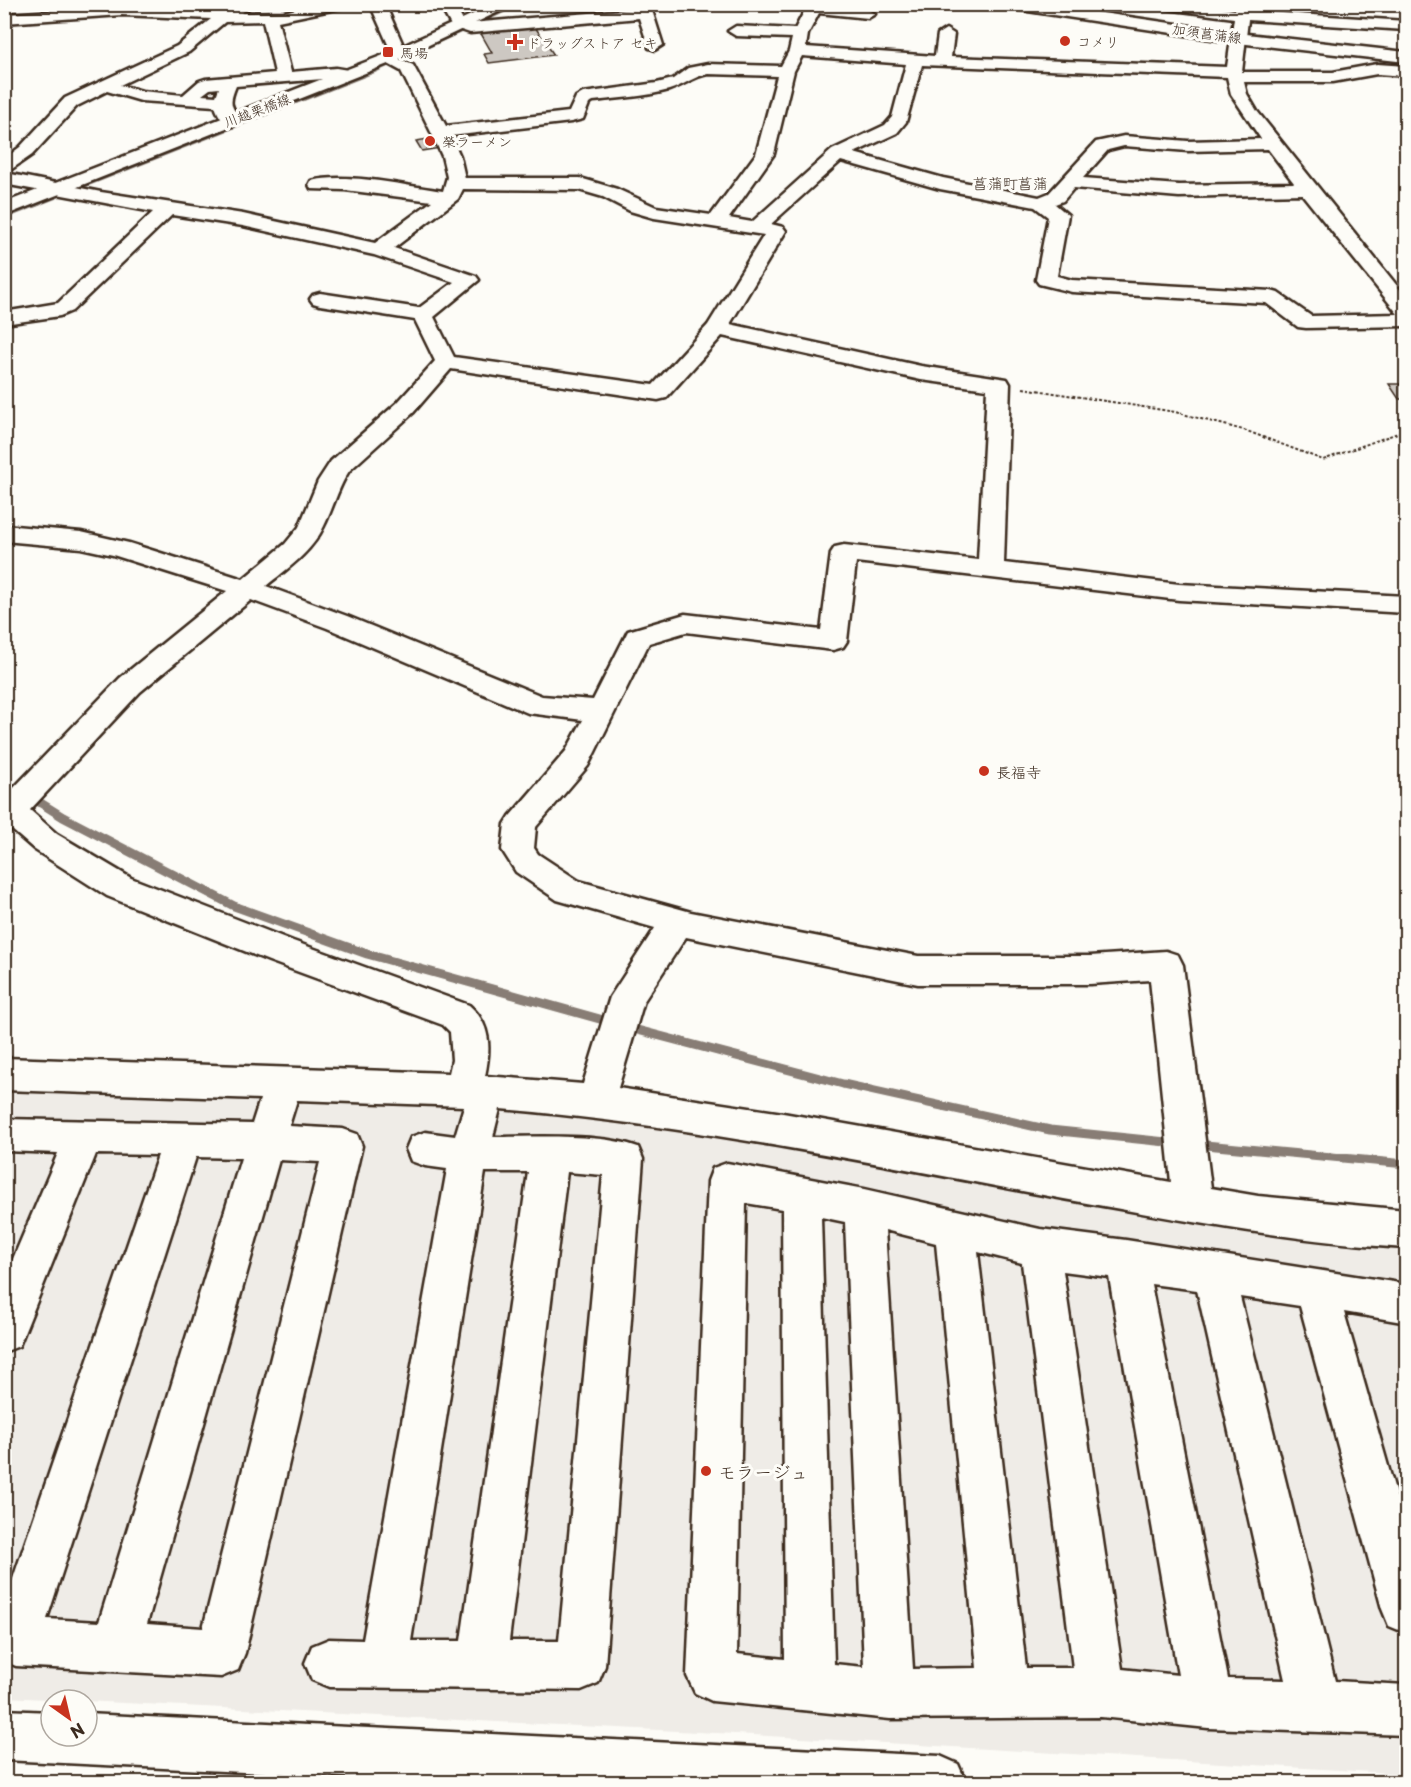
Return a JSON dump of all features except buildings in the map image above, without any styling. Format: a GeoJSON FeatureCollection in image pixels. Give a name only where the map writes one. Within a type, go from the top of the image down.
{"type":"FeatureCollection","features":[{"type":"Feature","properties":{"kind":"street"},"geometry":{"type":"LineString","coordinates":[[8,162],[71,102],[183,49],[223,16],[247,4]]}},
{"type":"Feature","properties":{"kind":"street"},"geometry":{"type":"LineString","coordinates":[[4,19],[67,13],[172,8],[223,16],[268,16],[341,4]]}},
{"type":"Feature","properties":{"kind":"street"},"geometry":{"type":"LineString","coordinates":[[377,4],[397,48],[404,51]]}},
{"type":"Feature","properties":{"kind":"street"},"geometry":{"type":"LineString","coordinates":[[446,4],[454,21],[461,27],[480,28],[643,9],[655,45]]}},
{"type":"Feature","properties":{"kind":"street","name":"川越栗橋線"},"geometry":{"type":"LineString","coordinates":[[4,210],[348,74],[461,27],[508,4]]}},
{"type":"Feature","properties":{"kind":"street","name":"加須菖蒲線"},"geometry":{"type":"LineString","coordinates":[[1008,4],[1052,8],[1238,38],[1407,57]]}},
{"type":"Feature","properties":{"kind":"street"},"geometry":{"type":"LineString","coordinates":[[1159,4],[1407,25]]}},
{"type":"Feature","properties":{"kind":"street"},"geometry":{"type":"LineString","coordinates":[[716,222],[765,154],[786,71],[797,51],[801,34],[815,6],[868,14]]}},
{"type":"Feature","properties":{"kind":"street"},"geometry":{"type":"LineString","coordinates":[[1242,10],[1235,75],[1239,94],[1307,188],[1407,310]]}},
{"type":"Feature","properties":{"kind":"street"},"geometry":{"type":"LineString","coordinates":[[268,16],[284,77]]}},
{"type":"Feature","properties":{"kind":"street"},"geometry":{"type":"LineString","coordinates":[[736,31],[801,34]]}},
{"type":"Feature","properties":{"kind":"street"},"geometry":{"type":"LineString","coordinates":[[942,61],[946,34]]}},
{"type":"Feature","properties":{"kind":"street"},"geometry":{"type":"LineString","coordinates":[[797,51],[915,60],[1235,75],[1333,77],[1377,69],[1407,71]]}},
{"type":"Feature","properties":{"kind":"street"},"geometry":{"type":"LineString","coordinates":[[387,58],[407,68],[440,132],[451,156],[452,190]]}},
{"type":"Feature","properties":{"kind":"street"},"geometry":{"type":"LineString","coordinates":[[756,228],[838,154],[891,129],[900,118],[915,60]]}},
{"type":"Feature","properties":{"kind":"street"},"geometry":{"type":"LineString","coordinates":[[440,132],[571,117],[577,115],[582,101],[589,97],[658,88],[679,82],[694,71],[708,69],[786,71]]}},
{"type":"Feature","properties":{"kind":"street"},"geometry":{"type":"LineString","coordinates":[[187,100],[205,84],[336,72],[348,74]]}},
{"type":"Feature","properties":{"kind":"street"},"geometry":{"type":"LineString","coordinates":[[230,82],[222,101],[226,114],[232,120]]}},
{"type":"Feature","properties":{"kind":"street"},"geometry":{"type":"LineString","coordinates":[[106,86],[141,96],[222,101]]}},
{"type":"Feature","properties":{"kind":"street"},"geometry":{"type":"LineString","coordinates":[[1041,203],[1056,197],[1102,146],[1124,141],[1188,146],[1274,144]]}},
{"type":"Feature","properties":{"kind":"street"},"geometry":{"type":"LineString","coordinates":[[838,154],[940,183],[1041,203],[1058,215],[1046,280],[1072,286],[1271,297],[1306,322],[1407,320]]}},
{"type":"Feature","properties":{"kind":"street"},"geometry":{"type":"LineString","coordinates":[[4,178],[101,198],[243,220],[379,250],[470,280],[423,315],[320,299]]}},
{"type":"Feature","properties":{"kind":"street"},"geometry":{"type":"LineString","coordinates":[[1071,182],[1179,191],[1307,188]]}},
{"type":"Feature","properties":{"kind":"street"},"geometry":{"type":"LineString","coordinates":[[318,185],[345,184],[452,190],[580,184],[610,193],[654,212],[776,231],[717,328],[657,393],[446,362]]}},
{"type":"Feature","properties":{"kind":"street"},"geometry":{"type":"LineString","coordinates":[[379,250],[452,190]]}},
{"type":"Feature","properties":{"kind":"street"},"geometry":{"type":"LineString","coordinates":[[4,318],[60,310],[65,307],[168,208]]}},
{"type":"Feature","properties":{"kind":"street"},"geometry":{"type":"LineString","coordinates":[[4,300],[28,314]]}},
{"type":"Feature","properties":{"kind":"street"},"geometry":{"type":"LineString","coordinates":[[423,315],[446,362]]}},
{"type":"Feature","properties":{"kind":"street"},"geometry":{"type":"LineString","coordinates":[[717,328],[921,373],[999,384],[991,569]]}},
{"type":"Feature","properties":{"kind":"street"},"geometry":{"type":"LineString","coordinates":[[383,1665],[469,1155],[475,1091],[468,1026],[456,1015],[281,951],[119,887],[46,842],[8,811],[130,685],[294,550],[311,528],[330,481],[340,466],[405,408],[446,362]]}},
{"type":"Feature","properties":{"kind":"street"},"geometry":{"type":"LineString","coordinates":[[4,533],[81,540],[120,549],[248,589],[338,622],[538,706],[602,711]]}},
{"type":"Feature","properties":{"kind":"street"},"geometry":{"type":"LineString","coordinates":[[1193,1204],[1166,965],[1090,970],[918,970],[678,922],[569,891],[527,863],[518,850],[521,824],[577,758],[638,637],[685,623],[833,641],[844,553],[1179,592],[1407,605]]}},
{"type":"Feature","properties":{"kind":"street"},"geometry":{"type":"LineString","coordinates":[[596,1101],[628,997],[678,922]]}},
{"type":"Feature","properties":{"kind":"street"},"geometry":{"type":"LineString","coordinates":[[4,1074],[475,1091],[596,1101],[783,1130],[1193,1204],[1258,1214],[1407,1229]]}},
{"type":"Feature","properties":{"kind":"street"},"geometry":{"type":"LineString","coordinates":[[116,1647],[284,1084]]}},
{"type":"Feature","properties":{"kind":"street"},"geometry":{"type":"LineString","coordinates":[[5,1137],[183,1139],[343,1146],[221,1653],[10,1642],[183,1139]]}},
{"type":"Feature","properties":{"kind":"street"},"geometry":{"type":"LineString","coordinates":[[4,1331],[84,1137]]}},
{"type":"Feature","properties":{"kind":"street"},"geometry":{"type":"LineString","coordinates":[[329,1664],[581,1666],[624,1159],[550,1154],[469,1155],[425,1149]]}},
{"type":"Feature","properties":{"kind":"street"},"geometry":{"type":"LineString","coordinates":[[482,1666],[550,1154]]}},
{"type":"Feature","properties":{"kind":"street"},"geometry":{"type":"LineString","coordinates":[[1405,1307],[1316,1287],[1040,1248],[864,1207],[727,1180],[712,1676],[890,1694],[1004,1691],[1101,1692],[1208,1703],[1407,1710]]}},
{"type":"Feature","properties":{"kind":"street"},"geometry":{"type":"LineString","coordinates":[[801,1195],[810,1686]]}},
{"type":"Feature","properties":{"kind":"street"},"geometry":{"type":"LineString","coordinates":[[864,1207],[890,1694]]}},
{"type":"Feature","properties":{"kind":"street"},"geometry":{"type":"LineString","coordinates":[[955,1228],[1004,1691]]}},
{"type":"Feature","properties":{"kind":"street"},"geometry":{"type":"LineString","coordinates":[[1040,1248],[1101,1692]]}},
{"type":"Feature","properties":{"kind":"street"},"geometry":{"type":"LineString","coordinates":[[1126,1259],[1208,1703]]}},
{"type":"Feature","properties":{"kind":"street"},"geometry":{"type":"LineString","coordinates":[[1214,1274],[1316,1705]]}},
{"type":"Feature","properties":{"kind":"street"},"geometry":{"type":"LineString","coordinates":[[1316,1287],[1407,1609]]}},
{"type":"Feature","properties":{"kind":"street"},"geometry":{"type":"LineString","coordinates":[[4,1735],[940,1782]]}},
{"type":"Feature","properties":{"kind":"path"},"geometry":{"type":"LineString","coordinates":[[999,384],[1175,412],[1247,431],[1323,460],[1407,430]]}},
{"type":"Feature","properties":{"kind":"shaded area","name":"モラージュ"},"geometry":{"type":"Polygon","coordinates":[[[4,1090],[423,1105],[589,1118],[668,1128],[1123,1209],[1288,1234],[1406,1246],[1406,1774],[736,1734],[99,1702],[99,1688],[39,1688],[39,1699],[5,1697],[4,1090]]]}},
{"type":"Feature","properties":{"kind":"shaded area"},"geometry":{"type":"Polygon","coordinates":[[[5,1775],[169,1782],[5,1782],[5,1775]]]}},
{"type":"Feature","properties":{"kind":"waterway"},"geometry":{"type":"LineString","coordinates":[[37,204],[374,71],[518,4]]}},
{"type":"Feature","properties":{"kind":"waterway"},"geometry":{"type":"LineString","coordinates":[[4,217],[40,203]]}},
{"type":"Feature","properties":{"kind":"waterway"},"geometry":{"type":"LineString","coordinates":[[30,796],[38,801]]}},
{"type":"Feature","properties":{"kind":"waterway"},"geometry":{"type":"LineString","coordinates":[[36,800],[63,817],[234,906],[367,954],[614,1023]]}},
{"type":"Feature","properties":{"kind":"waterway"},"geometry":{"type":"LineString","coordinates":[[626,1027],[843,1084],[1050,1130],[1176,1143]]}},
{"type":"Feature","properties":{"kind":"waterway"},"geometry":{"type":"LineString","coordinates":[[1195,1144],[1406,1164]]}},
{"type":"Feature","properties":{"kind":"place","name":"コメリ"},"geometry":{"type":"Point","coordinates":[1065,41]}},
{"type":"Feature","properties":{"kind":"place","name":"ドラッグストア セキ"},"geometry":{"type":"Point","coordinates":[515,42]}},
{"type":"Feature","properties":{"kind":"place","name":"馬場"},"geometry":{"type":"Point","coordinates":[388,52]}},
{"type":"Feature","properties":{"kind":"place","name":"榮ラーメン"},"geometry":{"type":"Point","coordinates":[430,141]}},
{"type":"Feature","properties":{"kind":"place","name":"長福寺"},"geometry":{"type":"Point","coordinates":[984,771]}},
{"type":"Feature","properties":{"kind":"place","name":"モラージュ"},"geometry":{"type":"Point","coordinates":[706,1471]}},
{"type":"Feature","properties":{"kind":"district","name":"菖蒲町菖蒲"},"geometry":{"type":"Point","coordinates":[1010,182]}}]}
